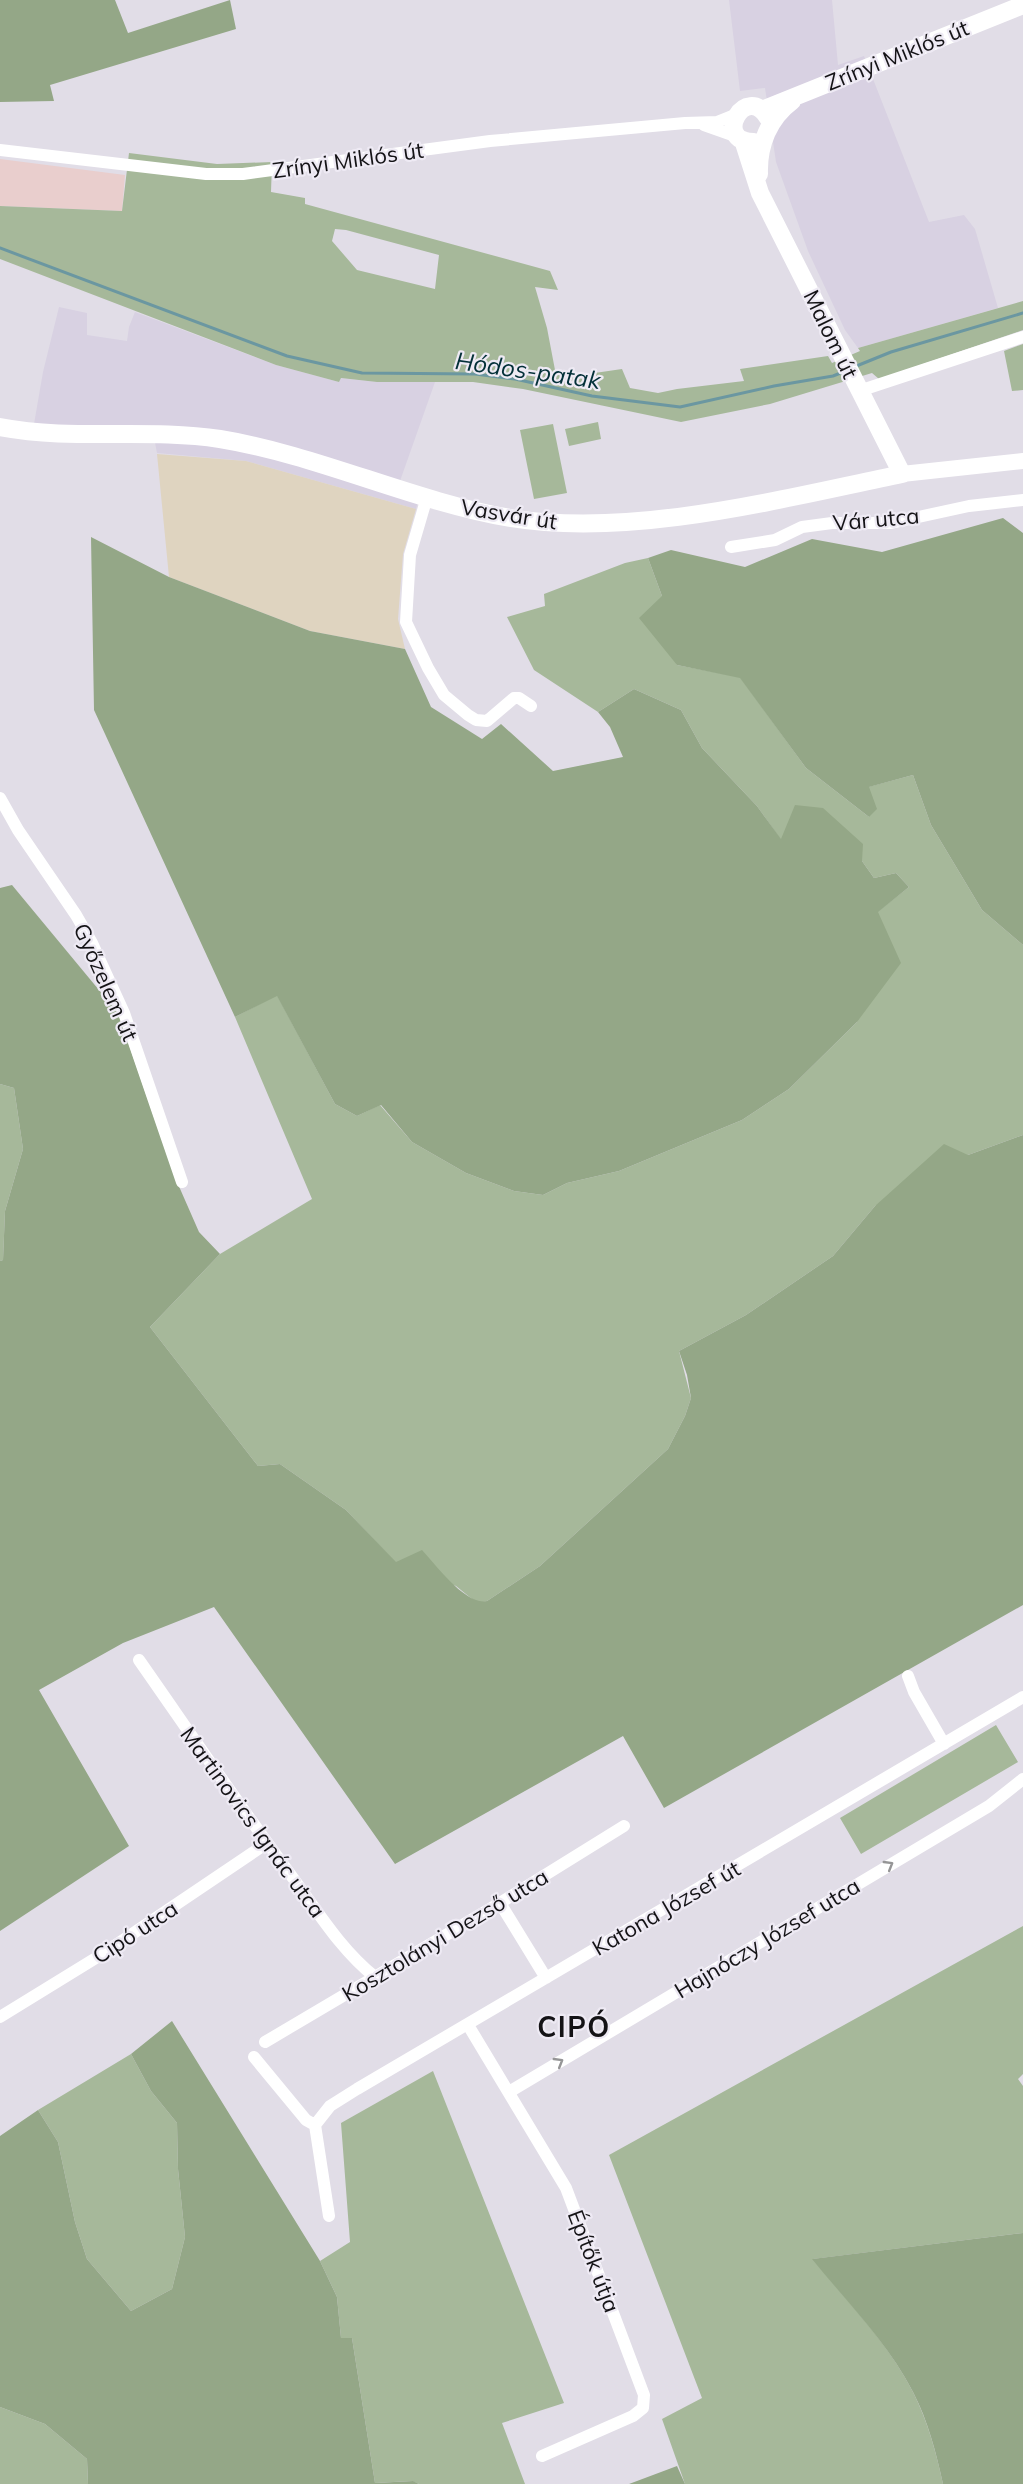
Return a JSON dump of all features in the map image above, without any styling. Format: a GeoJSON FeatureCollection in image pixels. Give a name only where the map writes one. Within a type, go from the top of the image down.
{"type":"FeatureCollection","features":[{"type":"Feature","properties":{"kind":"main road","name":"Zrínyi Miklós út"},"geometry":{"type":"LineString","coordinates":[[762,110],[1023,5]]}},
{"type":"Feature","properties":{"kind":"main road","name":"Zrínyi Miklós út"},"geometry":{"type":"LineString","coordinates":[[767,133],[782,108],[804,92]]}},
{"type":"Feature","properties":{"kind":"main road"},"geometry":{"type":"LineString","coordinates":[[749,106],[762,110],[768,118],[767,133],[754,142],[740,138],[733,126],[737,114],[749,106]]}},
{"type":"Feature","properties":{"kind":"main road","name":"Malom út"},"geometry":{"type":"LineString","coordinates":[[760,193],[759,155],[767,133]]}},
{"type":"Feature","properties":{"kind":"main road","name":"Malom út"},"geometry":{"type":"LineString","coordinates":[[740,138],[760,193],[902,474]]}},
{"type":"Feature","properties":{"kind":"main road","name":"Vasvár út"},"geometry":{"type":"LineString","coordinates":[[0,427],[58,435],[167,434],[221,440],[281,454],[427,497],[511,518],[591,523],[682,516],[902,474]]}},
{"type":"Feature","properties":{"kind":"main road"},"geometry":{"type":"LineString","coordinates":[[858,482],[881,469],[885,460],[885,443]]}},
{"type":"Feature","properties":{"kind":"street","name":"Zrínyi Miklós út"},"geometry":{"type":"LineString","coordinates":[[0,150],[206,174],[234,175],[490,141],[717,122],[737,114]]}},
{"type":"Feature","properties":{"kind":"street","name":"Zrínyi Miklós út"},"geometry":{"type":"LineString","coordinates":[[697,123],[740,138]]}},
{"type":"Feature","properties":{"kind":"street"},"geometry":{"type":"LineString","coordinates":[[857,387],[1023,337]]}},
{"type":"Feature","properties":{"kind":"street","name":"Vasvár út"},"geometry":{"type":"LineString","coordinates":[[902,474],[1023,461]]}},
{"type":"Feature","properties":{"kind":"street"},"geometry":{"type":"LineString","coordinates":[[427,497],[410,555],[405,613],[408,630],[438,686],[451,702],[476,720],[487,721],[514,698],[519,698],[531,706]]}},
{"type":"Feature","properties":{"kind":"street","name":"Vár utca"},"geometry":{"type":"LineString","coordinates":[[731,547],[775,540],[802,527],[831,523],[891,523],[969,506],[1023,500]]}},
{"type":"Feature","properties":{"kind":"street","name":"Győzelem út"},"geometry":{"type":"LineString","coordinates":[[0,798],[18,830],[76,915],[92,943],[124,1013],[182,1182]]}},
{"type":"Feature","properties":{"kind":"street","name":"Martinovics Ignác utca"},"geometry":{"type":"LineString","coordinates":[[138,1660],[267,1843],[344,1947],[358,1964],[375,1977]]}},
{"type":"Feature","properties":{"kind":"street"},"geometry":{"type":"LineString","coordinates":[[908,1676],[914,1692],[944,1744]]}},
{"type":"Feature","properties":{"kind":"street","name":"Katona József út"},"geometry":{"type":"LineString","coordinates":[[315,2125],[330,2106],[1023,1697]]}},
{"type":"Feature","properties":{"kind":"street","name":"Hajnóczy József utca"},"geometry":{"type":"LineString","coordinates":[[509,2092],[989,1806],[1023,1779]]}},
{"type":"Feature","properties":{"kind":"street","name":"Kosztolányi Dezső utca"},"geometry":{"type":"LineString","coordinates":[[265,2042],[500,1903],[624,1826]]}},
{"type":"Feature","properties":{"kind":"street","name":"Cipó utca"},"geometry":{"type":"LineString","coordinates":[[0,2017],[104,1953],[267,1843]]}},
{"type":"Feature","properties":{"kind":"street"},"geometry":{"type":"LineString","coordinates":[[500,1903],[546,1978]]}},
{"type":"Feature","properties":{"kind":"street","name":"Építők útja"},"geometry":{"type":"LineString","coordinates":[[468,2025],[566,2188],[645,2402],[638,2413],[633,2416],[542,2456]]}},
{"type":"Feature","properties":{"kind":"street"},"geometry":{"type":"LineString","coordinates":[[255,2056],[306,2120],[315,2125],[329,2216]]}},
{"type":"Feature","properties":{"kind":"shaded area"},"geometry":{"type":"Polygon","coordinates":[[[729,0],[832,0],[838,65],[864,56],[929,222],[964,215],[975,229],[998,308],[858,348],[845,330],[808,251],[776,162],[765,88],[740,91],[729,0]]]}},
{"type":"Feature","properties":{"kind":"shaded area"},"geometry":{"type":"Polygon","coordinates":[[[0,159],[125,175],[122,211],[0,206],[0,159]]]}},
{"type":"Feature","properties":{"kind":"shaded area"},"geometry":{"type":"Polygon","coordinates":[[[59,307],[87,313],[87,335],[127,341],[135,312],[276,365],[339,382],[340,378],[377,382],[435,382],[400,481],[421,488],[416,509],[246,461],[157,453],[153,432],[34,424],[43,372],[59,307]]]}},
{"type":"Feature","properties":{"kind":"shaded area"},"geometry":{"type":"Polygon","coordinates":[[[157,454],[246,461],[416,509],[403,554],[398,619],[405,649],[310,631],[169,577],[157,454]]]}},
{"type":"Feature","properties":{"kind":"green space"},"geometry":{"type":"Polygon","coordinates":[[[0,0],[115,0],[128,33],[230,0],[236,29],[50,85],[54,101],[0,102],[0,0]]]}},
{"type":"Feature","properties":{"kind":"green space"},"geometry":{"type":"Polygon","coordinates":[[[129,153],[217,164],[272,162],[271,192],[305,198],[305,204],[550,271],[558,290],[535,287],[547,328],[555,370],[582,379],[581,375],[622,369],[630,388],[658,393],[744,381],[740,369],[828,356],[832,363],[860,351],[858,348],[1023,301],[1023,330],[879,379],[872,373],[770,404],[681,422],[523,389],[473,382],[377,382],[341,378],[339,382],[276,365],[0,259],[0,206],[122,211],[129,153]],[[335,229],[332,241],[357,270],[435,289],[439,255],[335,229]]]}},
{"type":"Feature","properties":{"kind":"green space"},"geometry":{"type":"Polygon","coordinates":[[[1023,344],[1023,390],[1012,391],[1004,351],[1023,344]]]}},
{"type":"Feature","properties":{"kind":"green space"},"geometry":{"type":"Polygon","coordinates":[[[598,422],[601,439],[569,446],[565,429],[598,422]]]}},
{"type":"Feature","properties":{"kind":"green space"},"geometry":{"type":"Polygon","coordinates":[[[553,424],[567,493],[534,499],[520,430],[553,424]]]}},
{"type":"Feature","properties":{"kind":"green space"},"geometry":{"type":"Polygon","coordinates":[[[1003,518],[1023,533],[1023,945],[982,910],[931,825],[913,775],[869,787],[877,809],[869,817],[806,768],[740,678],[677,665],[639,618],[662,596],[648,558],[671,550],[745,567],[812,539],[882,552],[1003,518]]]}},
{"type":"Feature","properties":{"kind":"green space"},"geometry":{"type":"Polygon","coordinates":[[[91,537],[169,577],[310,631],[405,649],[431,707],[482,739],[501,724],[553,771],[623,757],[610,727],[598,712],[634,689],[681,710],[702,748],[757,806],[781,839],[795,805],[823,808],[863,844],[862,861],[874,878],[896,873],[909,887],[878,912],[901,963],[857,1022],[789,1089],[742,1120],[619,1171],[567,1183],[543,1195],[514,1191],[466,1173],[412,1142],[381,1105],[357,1116],[335,1104],[277,996],[235,1017],[94,710],[91,537]]]}},
{"type":"Feature","properties":{"kind":"green space"},"geometry":{"type":"Polygon","coordinates":[[[648,558],[662,596],[677,665],[740,677],[806,768],[869,817],[868,787],[913,775],[931,825],[982,910],[1023,945],[1023,1135],[968,1155],[875,1206],[833,1256],[746,1315],[679,1351],[691,1398],[685,1416],[668,1449],[540,1566],[487,1601],[480,1603],[456,1586],[396,1563],[346,1510],[280,1464],[258,1466],[150,1327],[220,1254],[312,1199],[235,1017],[277,995],[335,1104],[357,1116],[380,1105],[412,1142],[466,1173],[514,1191],[543,1195],[567,1183],[619,1171],[742,1120],[789,1089],[857,1022],[877,912],[909,887],[896,873],[874,878],[862,861],[781,840],[757,806],[702,748],[681,710],[634,689],[598,712],[534,670],[507,617],[545,606],[544,594],[625,563],[648,558]]]}},
{"type":"Feature","properties":{"kind":"green space"},"geometry":{"type":"Polygon","coordinates":[[[12,885],[118,1013],[174,1175],[199,1232],[220,1254],[150,1327],[258,1466],[280,1464],[346,1510],[396,1562],[422,1550],[452,1583],[479,1601],[487,1601],[540,1566],[668,1449],[685,1416],[691,1398],[687,1375],[679,1351],[746,1315],[833,1256],[875,1206],[944,1144],[968,1155],[1023,1135],[1023,1605],[664,1808],[623,1736],[395,1864],[214,1607],[123,1643],[39,1690],[129,1846],[0,1931],[0,1261],[3,1260],[5,1211],[23,1149],[14,1088],[0,1084],[0,888],[12,885]]]}},
{"type":"Feature","properties":{"kind":"green space"},"geometry":{"type":"Polygon","coordinates":[[[0,1084],[14,1088],[23,1149],[5,1211],[3,1260],[0,1261],[0,1084]]]}},
{"type":"Feature","properties":{"kind":"green space"},"geometry":{"type":"Polygon","coordinates":[[[996,1725],[1018,1762],[861,1854],[840,1818],[996,1725]]]}},
{"type":"Feature","properties":{"kind":"green space"},"geometry":{"type":"Polygon","coordinates":[[[1023,1926],[1023,2074],[1018,2079],[1023,2086],[1023,2233],[813,2259],[892,2356],[903,2374],[927,2426],[943,2484],[685,2484],[662,2419],[702,2398],[609,2155],[1023,1926]]]}},
{"type":"Feature","properties":{"kind":"green space"},"geometry":{"type":"Polygon","coordinates":[[[172,2021],[320,2261],[337,2297],[341,2338],[352,2338],[375,2483],[413,2481],[419,2484],[88,2484],[87,2459],[45,2424],[0,2407],[0,2136],[38,2110],[58,2142],[75,2222],[87,2259],[131,2311],[172,2289],[185,2237],[178,2169],[177,2123],[151,2091],[131,2054],[172,2021]]]}},
{"type":"Feature","properties":{"kind":"green space"},"geometry":{"type":"Polygon","coordinates":[[[131,2054],[151,2091],[177,2123],[178,2169],[185,2237],[172,2289],[131,2311],[87,2259],[75,2222],[58,2142],[38,2110],[131,2054]]]}},
{"type":"Feature","properties":{"kind":"green space"},"geometry":{"type":"Polygon","coordinates":[[[433,2071],[564,2403],[502,2423],[525,2484],[419,2484],[412,2481],[375,2483],[352,2338],[341,2338],[337,2297],[320,2261],[350,2242],[341,2123],[433,2071]]]}},
{"type":"Feature","properties":{"kind":"green space"},"geometry":{"type":"Polygon","coordinates":[[[1023,2233],[1023,2484],[943,2484],[927,2425],[903,2374],[879,2339],[812,2259],[1023,2233]]]}},
{"type":"Feature","properties":{"kind":"green space"},"geometry":{"type":"Polygon","coordinates":[[[0,2407],[45,2424],[87,2459],[88,2484],[0,2484],[0,2407]]]}},
{"type":"Feature","properties":{"kind":"green space"},"geometry":{"type":"Polygon","coordinates":[[[677,2466],[685,2484],[629,2484],[677,2466]]]}},
{"type":"Feature","properties":{"kind":"waterway","name":"Hódos-patak"},"geometry":{"type":"LineString","coordinates":[[0,248],[287,356],[362,373],[475,374],[515,379],[592,396],[680,407],[774,386],[833,376],[843,372]]}},
{"type":"Feature","properties":{"kind":"waterway","name":"Hódos-patak"},"geometry":{"type":"LineString","coordinates":[[854,367],[891,352],[1023,313]]}},
{"type":"Feature","properties":{"kind":"district","name":"CIPÓ"},"geometry":{"type":"Point","coordinates":[574,2026]}}]}
